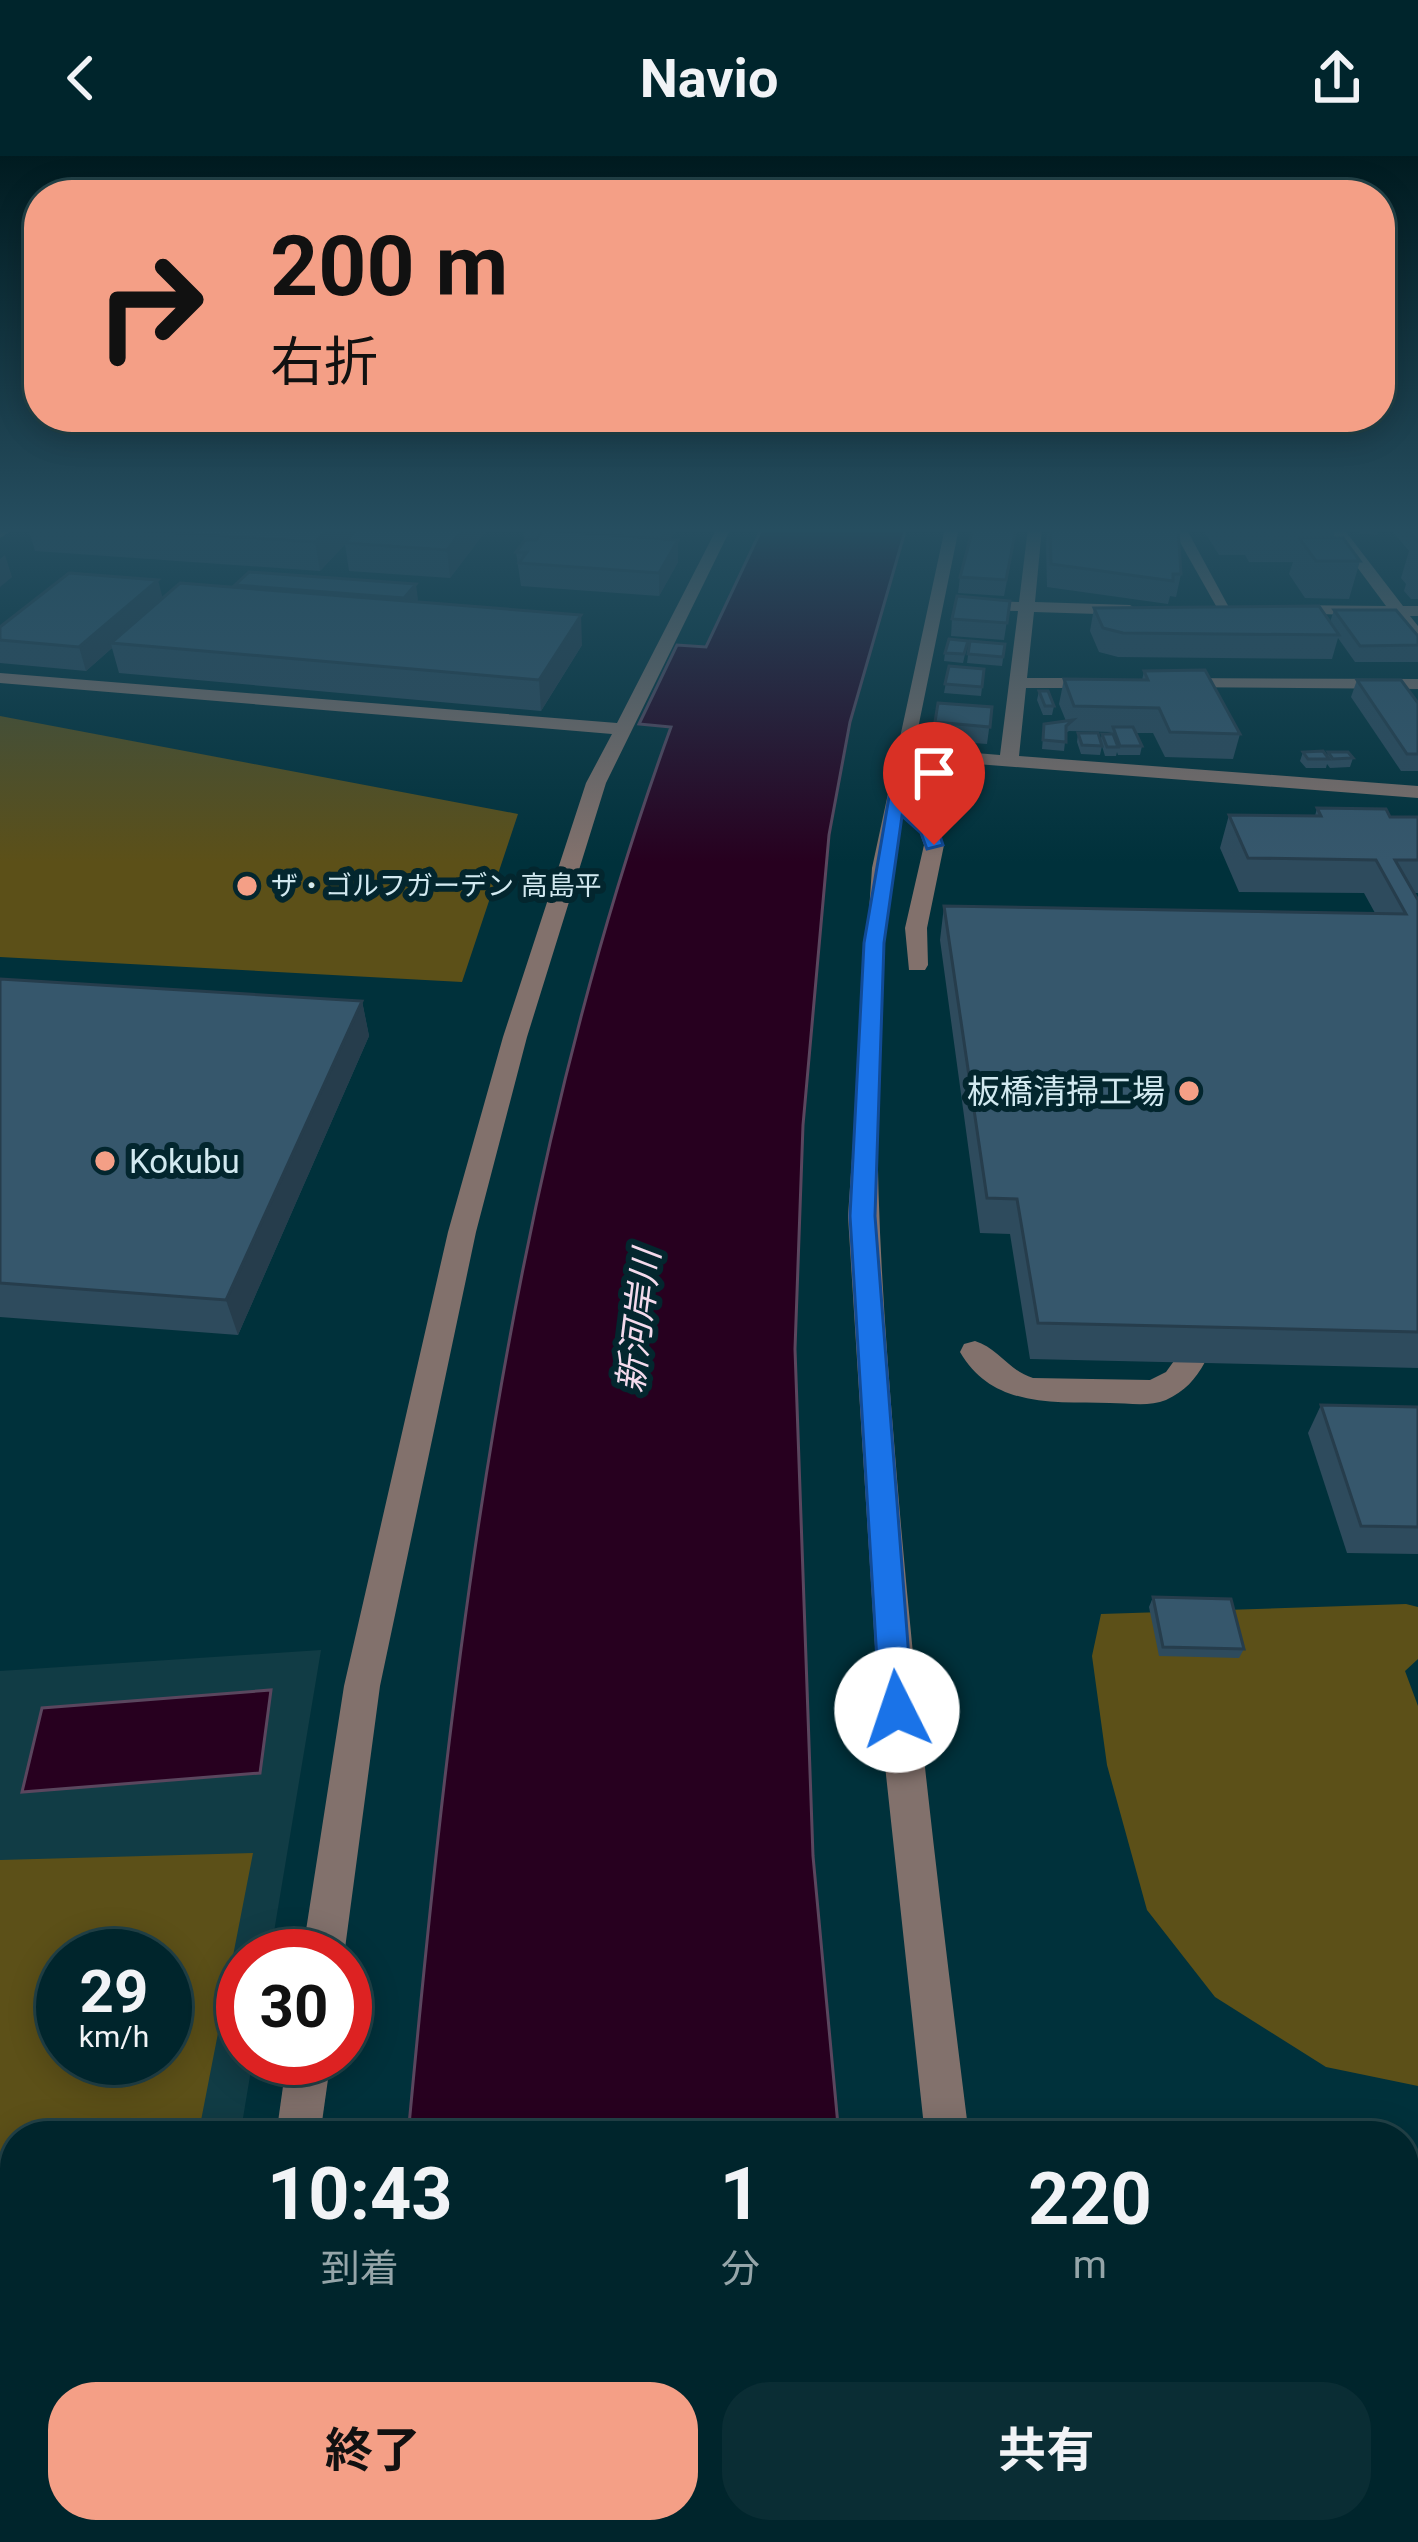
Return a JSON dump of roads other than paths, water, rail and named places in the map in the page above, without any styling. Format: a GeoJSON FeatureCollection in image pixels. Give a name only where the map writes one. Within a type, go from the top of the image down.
{"type":"FeatureCollection","features":[{"type":"Feature","properties":{"kind":"street"},"geometry":{"type":"LineString","coordinates":[[327,1929],[362,1686],[462,1232],[549,917],[588,802],[667,639]]}},
{"type":"Feature","properties":{"kind":"street"},"geometry":{"type":"LineString","coordinates":[[925,639],[874,943],[862,1216],[897,1710],[945,2121]]}},
{"type":"Feature","properties":{"kind":"street"},"geometry":{"type":"LineString","coordinates":[[1009,761],[1022,639]]}},
{"type":"Feature","properties":{"kind":"street"},"geometry":{"type":"LineString","coordinates":[[0,678],[622,729]]}},
{"type":"Feature","properties":{"kind":"street"},"geometry":{"type":"LineString","coordinates":[[1018,683],[1112,683]]}},
{"type":"Feature","properties":{"kind":"street"},"geometry":{"type":"LineString","coordinates":[[1159,683],[1418,684]]}},
{"type":"Feature","properties":{"kind":"street"},"geometry":{"type":"LineString","coordinates":[[904,753],[1418,792]]}},
{"type":"Feature","properties":{"kind":"street"},"geometry":{"type":"LineString","coordinates":[[895,801],[930,831],[934,845],[916,928],[917,965]]}},
{"type":"Feature","properties":{"kind":"street"},"geometry":{"type":"LineString","coordinates":[[975,1352],[1005,1381],[1033,1390],[1154,1392],[1177,1380],[1190,1362]]}},
{"type":"Feature","properties":{"kind":"street"},"geometry":{"type":"LineString","coordinates":[[300,2121],[305,2085]]}},
{"type":"Feature","properties":{"kind":"water","name":"新河岸川"},"geometry":{"type":"Polygon","coordinates":[[[710,639],[874,639],[850,722],[829,835],[803,1125],[795,1349],[813,1856],[838,2121],[409,2121],[468,1600],[528,1245],[567,1070],[615,897],[671,727],[639,724],[677,645],[706,647],[710,639]]]}},
{"type":"Feature","properties":{"kind":"water"},"geometry":{"type":"Polygon","coordinates":[[[271,1690],[260,1773],[22,1792],[42,1708],[271,1690]]]}},
{"type":"Feature","properties":{"kind":"place","name":"ザ・ゴルフガーデン 高島平"},"geometry":{"type":"Point","coordinates":[247,886]}},
{"type":"Feature","properties":{"kind":"place","name":"板橋清掃工場"},"geometry":{"type":"Point","coordinates":[1189,1091]}},
{"type":"Feature","properties":{"kind":"place","name":"Kokubu"},"geometry":{"type":"Point","coordinates":[105,1161]}}]}
